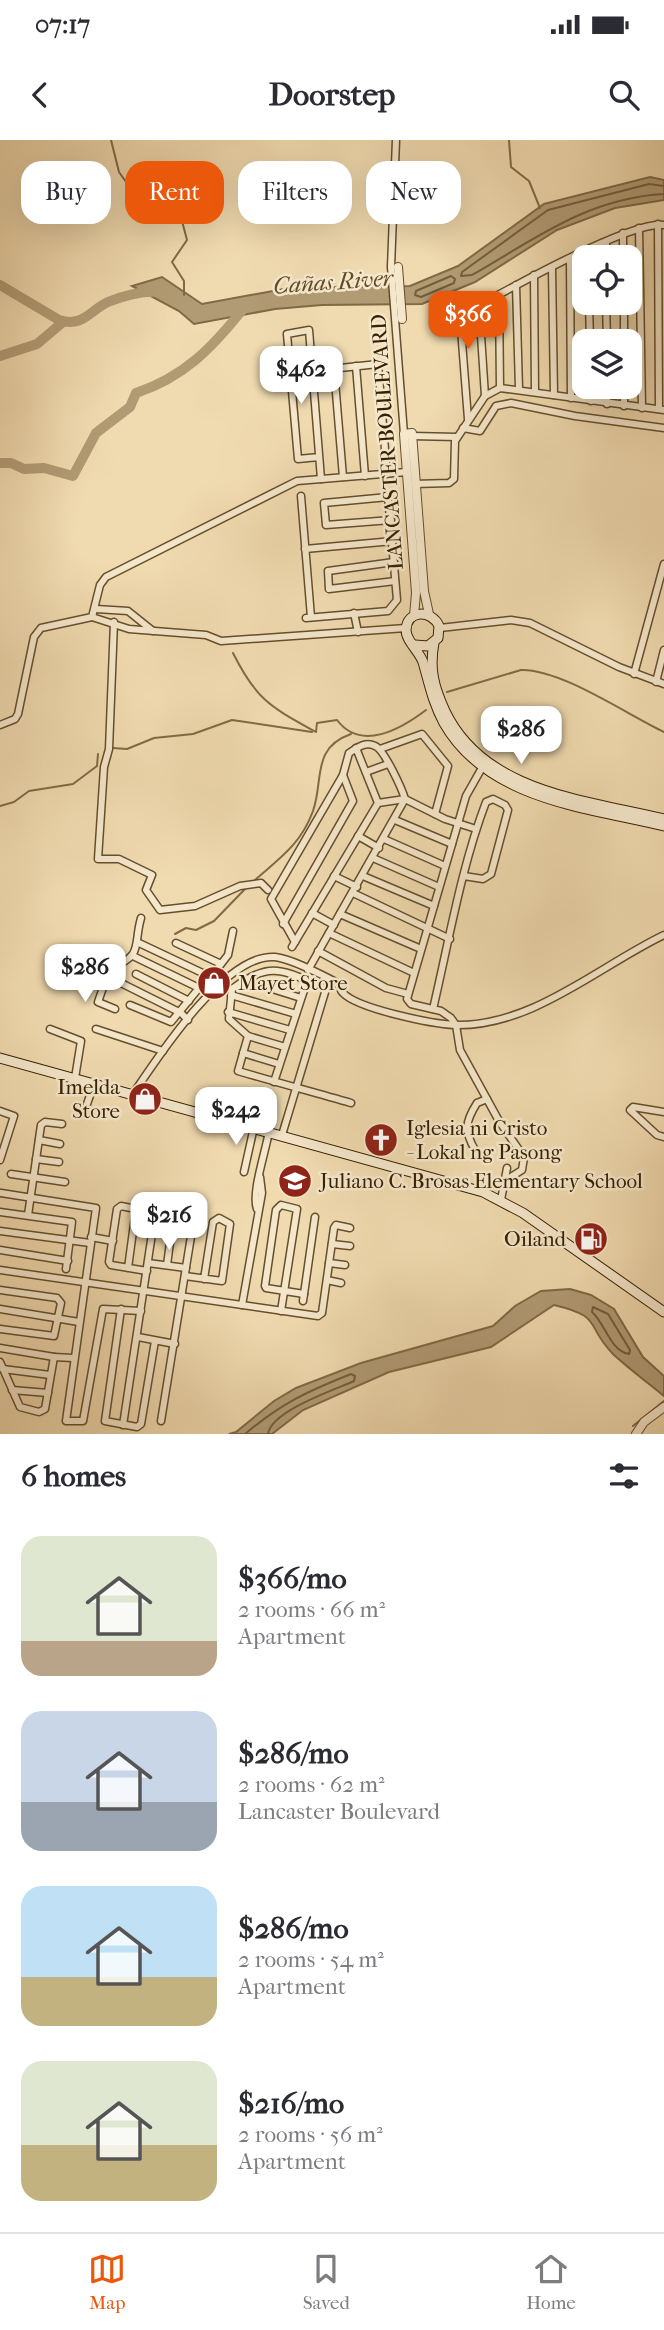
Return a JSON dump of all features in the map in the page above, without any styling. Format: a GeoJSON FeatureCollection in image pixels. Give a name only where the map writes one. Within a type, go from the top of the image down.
{"type":"FeatureCollection","features":[{"type":"Feature","properties":{"kind":"main road"},"geometry":{"type":"LineString","coordinates":[[664,819],[531,787],[484,764],[461,736],[436,692],[432,675],[433,643],[440,628],[429,614],[414,616],[406,628],[408,638],[415,645],[430,694],[443,722],[456,740],[507,784],[529,793],[664,826]]}},
{"type":"Feature","properties":{"kind":"main road"},"geometry":{"type":"LineString","coordinates":[[415,645],[424,647],[433,643]]}},
{"type":"Feature","properties":{"kind":"main road"},"geometry":{"type":"LineString","coordinates":[[0,1058],[451,1182],[501,1200],[664,1312]]}},
{"type":"Feature","properties":{"kind":"street","name":"LANCASTER BOULEVARD"},"geometry":{"type":"LineString","coordinates":[[396,140],[394,267],[412,485],[416,593],[414,616]]}},
{"type":"Feature","properties":{"kind":"street"},"geometry":{"type":"LineString","coordinates":[[412,485],[449,483],[454,479],[457,437],[485,396],[500,388],[662,410],[661,225],[623,233],[603,245]]}},
{"type":"Feature","properties":{"kind":"street"},"geometry":{"type":"LineString","coordinates":[[639,228],[642,408]]}},
{"type":"Feature","properties":{"kind":"street"},"geometry":{"type":"LineString","coordinates":[[623,233],[624,245]]}},
{"type":"Feature","properties":{"kind":"street"},"geometry":{"type":"LineString","coordinates":[[468,419],[460,316],[534,275],[570,260],[571,398]]}},
{"type":"Feature","properties":{"kind":"street"},"geometry":{"type":"LineString","coordinates":[[552,268],[554,395]]}},
{"type":"Feature","properties":{"kind":"street"},"geometry":{"type":"LineString","coordinates":[[534,275],[535,392]]}},
{"type":"Feature","properties":{"kind":"street"},"geometry":{"type":"LineString","coordinates":[[516,285],[519,389]]}},
{"type":"Feature","properties":{"kind":"street"},"geometry":{"type":"LineString","coordinates":[[499,295],[500,388]]}},
{"type":"Feature","properties":{"kind":"street"},"geometry":{"type":"LineString","coordinates":[[479,305],[485,396]]}},
{"type":"Feature","properties":{"kind":"street"},"geometry":{"type":"LineString","coordinates":[[319,457],[298,459],[287,334],[309,330],[321,479]]}},
{"type":"Feature","properties":{"kind":"street"},"geometry":{"type":"LineString","coordinates":[[312,371],[378,364],[387,474]]}},
{"type":"Feature","properties":{"kind":"street"},"geometry":{"type":"LineString","coordinates":[[356,366],[365,476]]}},
{"type":"Feature","properties":{"kind":"street"},"geometry":{"type":"LineString","coordinates":[[334,369],[343,477]]}},
{"type":"Feature","properties":{"kind":"street"},"geometry":{"type":"LineString","coordinates":[[607,399],[607,404]]}},
{"type":"Feature","properties":{"kind":"street"},"geometry":{"type":"LineString","coordinates":[[624,399],[624,406]]}},
{"type":"Feature","properties":{"kind":"street"},"geometry":{"type":"LineString","coordinates":[[463,428],[480,431],[496,406],[512,402],[575,416],[664,428]]}},
{"type":"Feature","properties":{"kind":"street","name":"LANCASTER BOULEVARD"},"geometry":{"type":"LineString","coordinates":[[409,434],[407,472],[412,485],[429,614]]}},
{"type":"Feature","properties":{"kind":"street"},"geometry":{"type":"LineString","coordinates":[[409,434],[457,437]]}},
{"type":"Feature","properties":{"kind":"street"},"geometry":{"type":"LineString","coordinates":[[92,617],[96,609],[97,592],[106,577],[297,481],[407,472]]}},
{"type":"Feature","properties":{"kind":"street"},"geometry":{"type":"LineString","coordinates":[[301,496],[308,617],[388,611],[397,600],[393,541],[391,520],[388,497],[324,503],[326,525],[391,520]]}},
{"type":"Feature","properties":{"kind":"street"},"geometry":{"type":"LineString","coordinates":[[305,549],[393,541]]}},
{"type":"Feature","properties":{"kind":"street"},"geometry":{"type":"LineString","coordinates":[[394,562],[328,571],[329,589],[395,581]]}},
{"type":"Feature","properties":{"kind":"street"},"geometry":{"type":"LineString","coordinates":[[634,674],[664,564]]}},
{"type":"Feature","properties":{"kind":"street"},"geometry":{"type":"LineString","coordinates":[[96,609],[128,611],[153,631]]}},
{"type":"Feature","properties":{"kind":"street"},"geometry":{"type":"LineString","coordinates":[[354,613],[358,632]]}},
{"type":"Feature","properties":{"kind":"street"},"geometry":{"type":"LineString","coordinates":[[0,725],[15,719],[18,714],[34,637],[41,628],[92,617],[129,629],[206,635],[221,641],[239,642],[406,628]]}},
{"type":"Feature","properties":{"kind":"street"},"geometry":{"type":"LineString","coordinates":[[440,628],[511,620],[530,623],[634,674],[664,684]]}},
{"type":"Feature","properties":{"kind":"street"},"geometry":{"type":"LineString","coordinates":[[114,622],[109,749],[104,767],[98,859],[119,859],[152,875],[146,890],[160,910],[195,906],[240,886],[261,883],[268,890]]}},
{"type":"Feature","properties":{"kind":"street"},"geometry":{"type":"LineString","coordinates":[[656,682],[664,650]]}},
{"type":"Feature","properties":{"kind":"street"},"geometry":{"type":"LineString","coordinates":[[380,749],[422,734],[449,766],[435,814]]}},
{"type":"Feature","properties":{"kind":"street"},"geometry":{"type":"LineString","coordinates":[[378,803],[293,944],[271,899],[343,775],[349,752],[371,744],[380,749],[405,799]]}},
{"type":"Feature","properties":{"kind":"street"},"geometry":{"type":"LineString","coordinates":[[356,748],[378,803]]}},
{"type":"Feature","properties":{"kind":"street"},"geometry":{"type":"LineString","coordinates":[[366,772],[388,764]]}},
{"type":"Feature","properties":{"kind":"street"},"geometry":{"type":"LineString","coordinates":[[484,764],[466,796],[408,993],[411,1004],[447,1014],[456,1025],[460,1050],[524,1157],[522,1170],[506,1180]]}},
{"type":"Feature","properties":{"kind":"street"},"geometry":{"type":"LineString","coordinates":[[283,924],[353,801],[343,775]]}},
{"type":"Feature","properties":{"kind":"street"},"geometry":{"type":"LineString","coordinates":[[378,803],[405,799],[458,824],[476,829]]}},
{"type":"Feature","properties":{"kind":"street"},"geometry":{"type":"LineString","coordinates":[[308,970],[405,799]]}},
{"type":"Feature","properties":{"kind":"street"},"geometry":{"type":"LineString","coordinates":[[433,1009],[464,876],[476,829],[489,799],[505,804],[507,818],[491,874],[483,879],[464,876]]}},
{"type":"Feature","properties":{"kind":"street"},"geometry":{"type":"LineString","coordinates":[[395,820],[452,844]]}},
{"type":"Feature","properties":{"kind":"street"},"geometry":{"type":"LineString","coordinates":[[358,836],[379,848]]}},
{"type":"Feature","properties":{"kind":"street"},"geometry":{"type":"LineString","coordinates":[[384,839],[445,866]]}},
{"type":"Feature","properties":{"kind":"street"},"geometry":{"type":"LineString","coordinates":[[373,858],[439,887]]}},
{"type":"Feature","properties":{"kind":"street"},"geometry":{"type":"LineString","coordinates":[[334,876],[355,890],[450,939]]}},
{"type":"Feature","properties":{"kind":"street"},"geometry":{"type":"LineString","coordinates":[[363,876],[433,906]]}},
{"type":"Feature","properties":{"kind":"street"},"geometry":{"type":"LineString","coordinates":[[312,913],[334,925]]}},
{"type":"Feature","properties":{"kind":"street"},"geometry":{"type":"LineString","coordinates":[[341,914],[421,949]]}},
{"type":"Feature","properties":{"kind":"street"},"geometry":{"type":"LineString","coordinates":[[116,1009],[98,1003],[111,968],[123,965],[133,956],[139,943],[137,932],[141,918]]}},
{"type":"Feature","properties":{"kind":"street"},"geometry":{"type":"LineString","coordinates":[[130,1005],[168,1023],[181,1013],[228,955],[233,931]]}},
{"type":"Feature","properties":{"kind":"street"},"geometry":{"type":"LineString","coordinates":[[329,933],[414,973]]}},
{"type":"Feature","properties":{"kind":"street"},"geometry":{"type":"LineString","coordinates":[[133,1094],[163,1051],[215,989],[238,970],[256,960],[273,957],[308,970],[335,982],[346,995],[380,1009],[456,1025],[512,1015],[664,935]]}},
{"type":"Feature","properties":{"kind":"street"},"geometry":{"type":"LineString","coordinates":[[139,943],[211,976]]}},
{"type":"Feature","properties":{"kind":"street"},"geometry":{"type":"LineString","coordinates":[[176,943],[219,963]]}},
{"type":"Feature","properties":{"kind":"street"},"geometry":{"type":"LineString","coordinates":[[318,951],[386,989],[408,993]]}},
{"type":"Feature","properties":{"kind":"street"},"geometry":{"type":"LineString","coordinates":[[133,956],[199,988]]}},
{"type":"Feature","properties":{"kind":"street"},"geometry":{"type":"LineString","coordinates":[[282,1135],[326,989],[283,970],[268,969],[232,989],[229,1019],[248,1036],[285,1047]]}},
{"type":"Feature","properties":{"kind":"street"},"geometry":{"type":"LineString","coordinates":[[136,974],[189,1001]]}},
{"type":"Feature","properties":{"kind":"street"},"geometry":{"type":"LineString","coordinates":[[107,976],[181,1013],[188,1020]]}},
{"type":"Feature","properties":{"kind":"street"},"geometry":{"type":"LineString","coordinates":[[244,980],[301,998]]}},
{"type":"Feature","properties":{"kind":"street"},"geometry":{"type":"LineString","coordinates":[[274,1082],[307,981]]}},
{"type":"Feature","properties":{"kind":"street"},"geometry":{"type":"LineString","coordinates":[[153,999],[160,986]]}},
{"type":"Feature","properties":{"kind":"street"},"geometry":{"type":"LineString","coordinates":[[231,995],[296,1014]]}},
{"type":"Feature","properties":{"kind":"street"},"geometry":{"type":"LineString","coordinates":[[228,1012],[290,1030]]}},
{"type":"Feature","properties":{"kind":"street"},"geometry":{"type":"LineString","coordinates":[[50,1029],[80,1041],[75,1078]]}},
{"type":"Feature","properties":{"kind":"street"},"geometry":{"type":"LineString","coordinates":[[96,1029],[163,1051]]}},
{"type":"Feature","properties":{"kind":"street"},"geometry":{"type":"LineString","coordinates":[[248,1036],[238,1071],[351,1103]]}},
{"type":"Feature","properties":{"kind":"street"},"geometry":{"type":"LineString","coordinates":[[243,1053],[279,1064]]}},
{"type":"Feature","properties":{"kind":"street"},"geometry":{"type":"LineString","coordinates":[[87,1104],[94,1084]]}},
{"type":"Feature","properties":{"kind":"street"},"geometry":{"type":"LineString","coordinates":[[475,1150],[467,1137],[466,1127],[477,1103],[487,1098]]}},
{"type":"Feature","properties":{"kind":"street"},"geometry":{"type":"LineString","coordinates":[[664,1112],[633,1107],[630,1110],[657,1135],[664,1137]]}},
{"type":"Feature","properties":{"kind":"street"},"geometry":{"type":"LineString","coordinates":[[0,1111],[14,1116],[4,1137],[0,1160]]}},
{"type":"Feature","properties":{"kind":"street"},"geometry":{"type":"LineString","coordinates":[[28,1215],[43,1123],[62,1124]]}},
{"type":"Feature","properties":{"kind":"street"},"geometry":{"type":"LineString","coordinates":[[244,1172],[254,1127]]}},
{"type":"Feature","properties":{"kind":"street"},"geometry":{"type":"LineString","coordinates":[[242,1305],[257,1209],[254,1191],[261,1177],[269,1131]]}},
{"type":"Feature","properties":{"kind":"street"},"geometry":{"type":"LineString","coordinates":[[39,1140],[60,1144]]}},
{"type":"Feature","properties":{"kind":"street"},"geometry":{"type":"LineString","coordinates":[[37,1159],[59,1162]]}},
{"type":"Feature","properties":{"kind":"street"},"geometry":{"type":"LineString","coordinates":[[501,1200],[507,1168]]}},
{"type":"Feature","properties":{"kind":"street"},"geometry":{"type":"LineString","coordinates":[[11,1174],[65,1182]]}},
{"type":"Feature","properties":{"kind":"street"},"geometry":{"type":"LineString","coordinates":[[1,1193],[96,1208],[66,1421],[81,1422],[101,1312],[106,1308],[141,1311]]}},
{"type":"Feature","properties":{"kind":"street"},"geometry":{"type":"LineString","coordinates":[[281,1311],[284,1291],[297,1209],[281,1205],[276,1210],[265,1286],[284,1291],[303,1298],[315,1217]]}},
{"type":"Feature","properties":{"kind":"street"},"geometry":{"type":"LineString","coordinates":[[128,1268],[136,1209],[119,1206],[109,1262],[128,1268],[167,1265],[186,1268]]}},
{"type":"Feature","properties":{"kind":"street"},"geometry":{"type":"LineString","coordinates":[[0,1212],[72,1222],[66,1269]]}},
{"type":"Feature","properties":{"kind":"street"},"geometry":{"type":"LineString","coordinates":[[122,1425],[157,1212],[174,1212],[193,1215],[183,1296],[161,1421]]}},
{"type":"Feature","properties":{"kind":"street"},"geometry":{"type":"LineString","coordinates":[[167,1265],[174,1212]]}},
{"type":"Feature","properties":{"kind":"street"},"geometry":{"type":"LineString","coordinates":[[185,1276],[222,1285],[230,1224],[219,1218],[213,1222],[204,1279]]}},
{"type":"Feature","properties":{"kind":"street"},"geometry":{"type":"LineString","coordinates":[[0,1270],[320,1315],[335,1226],[350,1228]]}},
{"type":"Feature","properties":{"kind":"street"},"geometry":{"type":"LineString","coordinates":[[0,1231],[71,1241],[113,1241]]}},
{"type":"Feature","properties":{"kind":"street"},"geometry":{"type":"LineString","coordinates":[[332,1244],[350,1246]]}},
{"type":"Feature","properties":{"kind":"street"},"geometry":{"type":"LineString","coordinates":[[0,1250],[68,1261]]}},
{"type":"Feature","properties":{"kind":"street"},"geometry":{"type":"LineString","coordinates":[[329,1263],[345,1265]]}},
{"type":"Feature","properties":{"kind":"street"},"geometry":{"type":"LineString","coordinates":[[327,1280],[341,1283]]}},
{"type":"Feature","properties":{"kind":"street"},"geometry":{"type":"LineString","coordinates":[[0,1290],[57,1298],[61,1303],[54,1336],[0,1329]]}},
{"type":"Feature","properties":{"kind":"street"},"geometry":{"type":"LineString","coordinates":[[0,1309],[79,1322]]}},
{"type":"Feature","properties":{"kind":"street"},"geometry":{"type":"LineString","coordinates":[[121,1309],[104,1419],[122,1425],[137,1427],[141,1424],[155,1341]]}},
{"type":"Feature","properties":{"kind":"street"},"geometry":{"type":"LineString","coordinates":[[138,1338],[175,1344]]}},
{"type":"Feature","properties":{"kind":"street"},"geometry":{"type":"LineString","coordinates":[[0,1348],[73,1358]]}},
{"type":"Feature","properties":{"kind":"street"},"geometry":{"type":"LineString","coordinates":[[2,1365],[19,1407],[39,1412],[45,1409],[54,1357]]}},
{"type":"Feature","properties":{"kind":"street"},"geometry":{"type":"LineString","coordinates":[[2,1365],[50,1376]]}},
{"type":"Feature","properties":{"kind":"street"},"geometry":{"type":"LineString","coordinates":[[12,1390],[48,1393]]}},
{"type":"Feature","properties":{"kind":"street"},"geometry":{"type":"LineString","coordinates":[[636,1434],[644,1422],[664,1407]]}},
{"type":"Feature","properties":{"kind":"water"},"geometry":{"type":"Polygon","coordinates":[[[650,177],[664,180],[664,200],[615,208],[557,230],[475,282],[422,304],[322,305],[275,309],[194,324],[179,311],[132,286],[162,277],[202,304],[289,288],[410,286],[458,266],[544,204],[650,177]]]}},
{"type":"Feature","properties":{"kind":"water"},"geometry":{"type":"Polygon","coordinates":[[[570,1289],[591,1295],[614,1309],[643,1357],[664,1376],[664,1396],[613,1354],[587,1318],[570,1309],[554,1305],[491,1347],[389,1372],[303,1410],[272,1434],[229,1434],[236,1432],[274,1401],[296,1388],[361,1363],[493,1326],[515,1306],[541,1291],[570,1289]]]}},
{"type":"Feature","properties":{"kind":"waterway"},"geometry":{"type":"LineString","coordinates":[[111,140],[119,172],[126,182],[150,193],[182,221],[187,240],[172,262],[184,281],[184,295]]}},
{"type":"Feature","properties":{"kind":"waterway"},"geometry":{"type":"LineString","coordinates":[[509,140],[511,167],[529,181],[540,208]]}},
{"type":"Feature","properties":{"kind":"waterway","name":"Cañas River"},"geometry":{"type":"LineString","coordinates":[[0,285],[59,320],[67,322],[80,320],[102,305],[119,298],[157,292]]}},
{"type":"Feature","properties":{"kind":"waterway"},"geometry":{"type":"LineString","coordinates":[[0,463],[11,463],[24,469],[44,468],[73,476],[96,433],[130,407],[136,393],[169,379],[196,360],[243,309]]}},
{"type":"Feature","properties":{"kind":"waterway"},"geometry":{"type":"LineString","coordinates":[[0,356],[37,344],[63,322]]}},
{"type":"Feature","properties":{"kind":"waterway"},"geometry":{"type":"LineString","coordinates":[[233,653],[250,682],[267,701],[316,732],[317,723],[337,720],[347,730],[358,735],[381,734],[405,724],[426,710]]}},
{"type":"Feature","properties":{"kind":"waterway"},"geometry":{"type":"LineString","coordinates":[[447,692],[521,670],[537,672],[574,684],[664,732]]}},
{"type":"Feature","properties":{"kind":"waterway"},"geometry":{"type":"LineString","coordinates":[[113,748],[127,749],[154,738],[193,734],[232,720],[312,732]]}},
{"type":"Feature","properties":{"kind":"waterway"},"geometry":{"type":"LineString","coordinates":[[255,880],[289,850],[302,833],[313,811],[324,756],[338,740],[351,734]]}},
{"type":"Feature","properties":{"kind":"waterway"},"geometry":{"type":"LineString","coordinates":[[0,806],[14,802],[29,791],[73,784],[97,766],[98,754]]}},
{"type":"Feature","properties":{"kind":"waterway"},"geometry":{"type":"LineString","coordinates":[[175,934],[186,928],[196,930],[214,921],[245,889]]}},
{"type":"Feature","properties":{"kind":"waterway"},"geometry":{"type":"LineString","coordinates":[[633,1426],[664,1401]]}},
{"type":"Feature","properties":{"kind":"place","name":"Mayet Store"},"geometry":{"type":"Point","coordinates":[214,983]}},
{"type":"Feature","properties":{"kind":"place","name":"Imelda Store"},"geometry":{"type":"Point","coordinates":[145,1099]}},
{"type":"Feature","properties":{"kind":"place","name":"Iglesia ni Cristo - Lokal ng Pasong"},"geometry":{"type":"Point","coordinates":[381,1140]}},
{"type":"Feature","properties":{"kind":"place","name":"Juliano C. Brosas Elementary School"},"geometry":{"type":"Point","coordinates":[295,1181]}},
{"type":"Feature","properties":{"kind":"place","name":"Oiland"},"geometry":{"type":"Point","coordinates":[591,1239]}}]}
